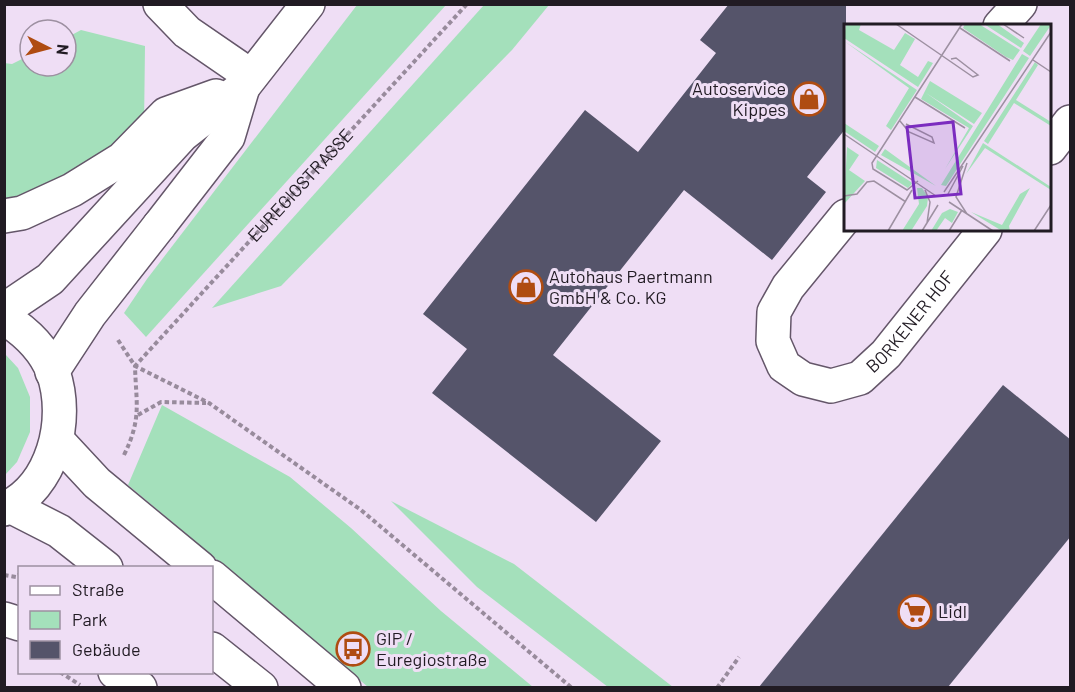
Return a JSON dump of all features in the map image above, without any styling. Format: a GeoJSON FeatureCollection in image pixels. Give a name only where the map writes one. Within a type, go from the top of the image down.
{"type":"FeatureCollection","features":[{"type":"Feature","properties":{"kind":"street"},"geometry":{"type":"LineString","coordinates":[[160,4],[187,32],[247,81]]}},
{"type":"Feature","properties":{"kind":"street"},"geometry":{"type":"LineString","coordinates":[[4,310],[51,279],[182,135],[247,81],[308,4]]}},
{"type":"Feature","properties":{"kind":"street"},"geometry":{"type":"LineString","coordinates":[[1002,24],[1020,4]]}},
{"type":"Feature","properties":{"kind":"street"},"geometry":{"type":"LineString","coordinates":[[4,216],[22,213],[72,190],[122,159],[166,114],[247,81]]}},
{"type":"Feature","properties":{"kind":"street"},"geometry":{"type":"LineString","coordinates":[[52,372],[90,314],[228,137],[247,81]]}},
{"type":"Feature","properties":{"kind":"street"},"geometry":{"type":"LineString","coordinates":[[1051,147],[1071,122]]}},
{"type":"Feature","properties":{"kind":"street","name":"BORKENER HOF"},"geometry":{"type":"LineString","coordinates":[[844,218],[788,287],[774,312],[773,341],[784,366],[803,379],[831,386],[860,378],[886,354],[984,231]]}},
{"type":"Feature","properties":{"kind":"street"},"geometry":{"type":"LineString","coordinates":[[4,318],[21,328],[39,348],[52,372],[60,405],[57,440],[47,466],[31,488],[7,508],[58,531],[105,566]]}},
{"type":"Feature","properties":{"kind":"street"},"geometry":{"type":"LineString","coordinates":[[57,440],[97,483],[199,566]]}},
{"type":"Feature","properties":{"kind":"street"},"geometry":{"type":"LineString","coordinates":[[213,578],[344,687]]}},
{"type":"Feature","properties":{"kind":"street"},"geometry":{"type":"LineString","coordinates":[[213,650],[261,687]]}},
{"type":"Feature","properties":{"kind":"street"},"geometry":{"type":"LineString","coordinates":[[118,674],[140,687]]}},
{"type":"Feature","properties":{"kind":"path","name":"EUREGIOSTRASSE"},"geometry":{"type":"LineString","coordinates":[[135,366],[467,4]]}},
{"type":"Feature","properties":{"kind":"path"},"geometry":{"type":"LineString","coordinates":[[90,314],[115,336],[135,366],[209,403],[361,510],[572,687]]}},
{"type":"Feature","properties":{"kind":"path"},"geometry":{"type":"LineString","coordinates":[[97,483],[124,455],[134,434],[138,415],[135,366]]}},
{"type":"Feature","properties":{"kind":"path"},"geometry":{"type":"LineString","coordinates":[[138,415],[161,402],[209,403]]}},
{"type":"Feature","properties":{"kind":"path"},"geometry":{"type":"LineString","coordinates":[[717,687],[739,657]]}},
{"type":"Feature","properties":{"kind":"path"},"geometry":{"type":"LineString","coordinates":[[63,674],[83,687]]}},
{"type":"Feature","properties":{"kind":"green space"},"geometry":{"type":"Polygon","coordinates":[[[357,5],[446,5],[146,337],[124,313],[147,279],[357,5]]]}},
{"type":"Feature","properties":{"kind":"green space"},"geometry":{"type":"Polygon","coordinates":[[[484,5],[549,5],[512,50],[281,286],[212,308],[484,5]]]}},
{"type":"Feature","properties":{"kind":"green space"},"geometry":{"type":"Polygon","coordinates":[[[81,30],[145,46],[144,127],[88,171],[5,201],[4,63],[12,64],[18,61],[18,78],[78,78],[78,32],[81,30]]]}},
{"type":"Feature","properties":{"kind":"green space"},"geometry":{"type":"Polygon","coordinates":[[[5,354],[18,368],[30,397],[30,432],[17,462],[5,475],[5,354]]]}},
{"type":"Feature","properties":{"kind":"green space"},"geometry":{"type":"Polygon","coordinates":[[[162,405],[290,477],[351,528],[441,611],[533,687],[368,687],[128,485],[162,405]]]}},
{"type":"Feature","properties":{"kind":"green space"},"geometry":{"type":"Polygon","coordinates":[[[391,501],[514,564],[673,687],[608,687],[477,587],[391,501]]]}},
{"type":"Feature","properties":{"kind":"building","name":"Autohaus Paertmann GmbH & Co. KG"},"geometry":{"type":"Polygon","coordinates":[[[729,4],[846,4],[844,131],[807,177],[826,192],[772,260],[684,190],[553,355],[661,441],[596,522],[432,393],[467,349],[423,314],[585,110],[638,152],[716,53],[700,40],[729,4]]]}},
{"type":"Feature","properties":{"kind":"building","name":"Lidl"},"geometry":{"type":"Polygon","coordinates":[[[1003,385],[1071,440],[1071,536],[948,687],[759,687],[1003,385]]]}},
{"type":"Feature","properties":{"kind":"place","name":"Autoservice Kippes"},"geometry":{"type":"Point","coordinates":[809,99]}},
{"type":"Feature","properties":{"kind":"place","name":"Autohaus Paertmann GmbH & Co. KG"},"geometry":{"type":"Point","coordinates":[526,287]}},
{"type":"Feature","properties":{"kind":"place","name":"Lidl"},"geometry":{"type":"Point","coordinates":[915,612]}},
{"type":"Feature","properties":{"kind":"place","name":"GIP / Euregiostraße"},"geometry":{"type":"Point","coordinates":[353,649]}}]}
